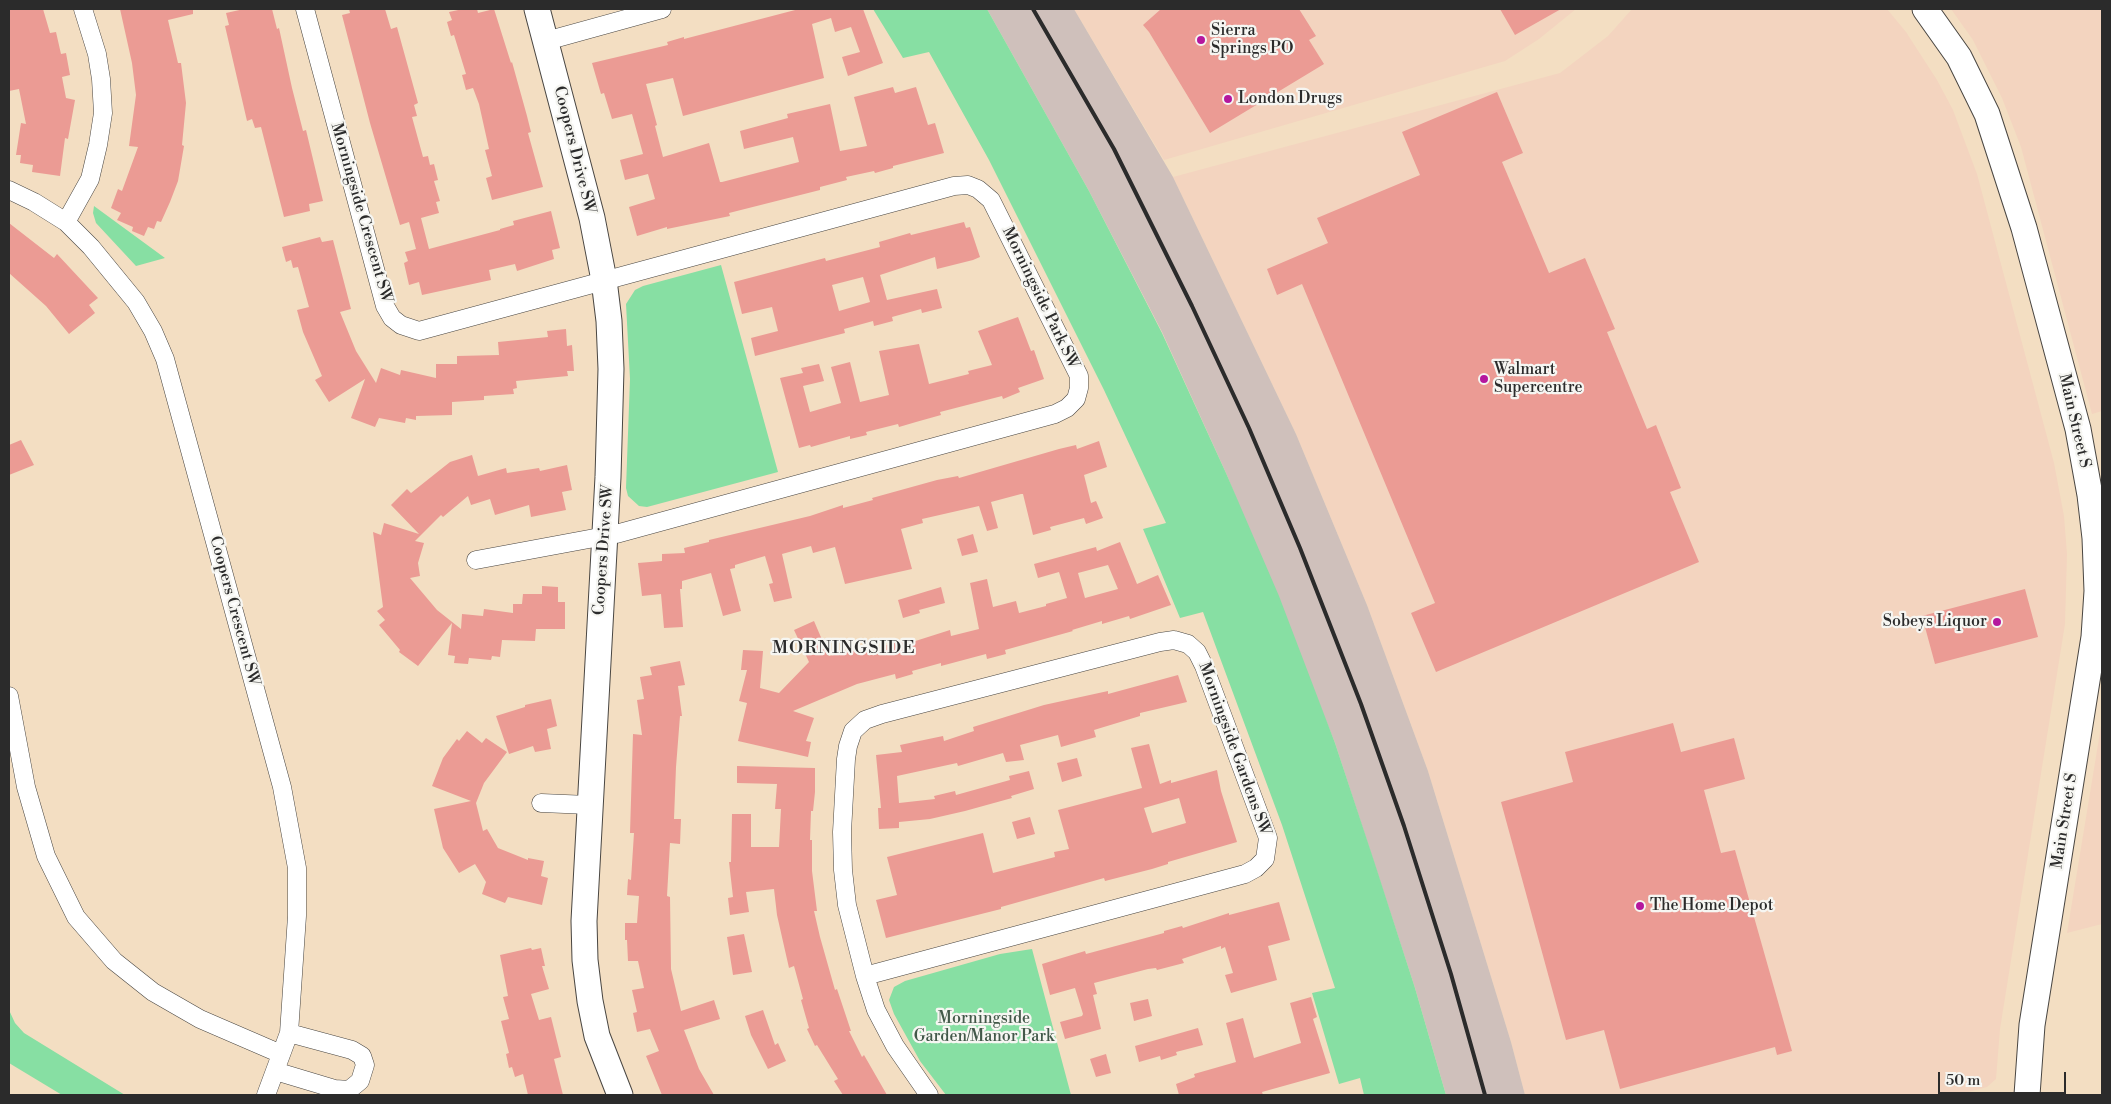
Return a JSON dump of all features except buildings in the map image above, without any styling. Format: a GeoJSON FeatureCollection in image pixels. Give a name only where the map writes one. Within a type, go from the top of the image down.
{"type":"FeatureCollection","features":[{"type":"Feature","properties":{"kind":"main road","name":"Coopers Drive SW"},"geometry":{"type":"LineString","coordinates":[[537,9],[592,218],[604,280],[609,322],[611,378],[609,467],[584,921],[585,960],[597,1036],[620,1095]]}},
{"type":"Feature","properties":{"kind":"main road","name":"Main Street S"},"geometry":{"type":"LineString","coordinates":[[1925,9],[1960,57],[1994,133],[2024,228],[2078,429],[2090,495],[2095,538],[2097,592],[2094,637],[2032,1025],[2027,1095]]}},
{"type":"Feature","properties":{"kind":"street"},"geometry":{"type":"LineString","coordinates":[[66,222],[90,179],[103,113],[97,54],[83,9]]}},
{"type":"Feature","properties":{"kind":"street","name":"Morningside Crescent SW"},"geometry":{"type":"LineString","coordinates":[[305,9],[385,306],[392,318],[401,325],[419,331],[604,280]]}},
{"type":"Feature","properties":{"kind":"street"},"geometry":{"type":"LineString","coordinates":[[546,41],[662,9]]}},
{"type":"Feature","properties":{"kind":"street","name":"Morningside Park SW"},"geometry":{"type":"LineString","coordinates":[[476,560],[604,537],[1055,414],[1067,408],[1076,399],[1079,388],[1079,376],[998,213],[990,200],[978,189],[968,186],[954,186],[604,280]]}},
{"type":"Feature","properties":{"kind":"street","name":"Coopers Crescent SW"},"geometry":{"type":"LineString","coordinates":[[9,190],[34,202],[66,222],[104,260],[136,302],[153,331],[165,359],[277,768],[290,822],[297,868],[297,916],[289,1033],[266,1095]]}},
{"type":"Feature","properties":{"kind":"street","name":"Morningside Gardens SW"},"geometry":{"type":"LineString","coordinates":[[865,976],[1245,874],[1256,868],[1265,859],[1268,838],[1204,666],[1197,652],[1188,644],[1174,640],[1160,642],[882,714],[865,720],[853,731],[846,759],[842,832],[843,870],[847,905],[865,976],[876,1010],[895,1046],[927,1094]]}},
{"type":"Feature","properties":{"kind":"street"},"geometry":{"type":"LineString","coordinates":[[9,696],[26,786],[46,856],[76,917],[114,961],[153,992],[278,1062],[335,1089],[349,1090],[360,1082],[365,1065],[362,1056],[352,1050],[289,1033]]}},
{"type":"Feature","properties":{"kind":"street"},"geometry":{"type":"LineString","coordinates":[[541,804],[589,805]]}},
{"type":"Feature","properties":{"kind":"shaded area"},"geometry":{"type":"Polygon","coordinates":[[[987,9],[1074,9],[1173,177],[1296,434],[1367,605],[1428,771],[1511,1042],[1525,1095],[1446,1095],[1415,988],[1335,743],[1226,473],[1162,332],[1089,191],[987,9]]]}},
{"type":"Feature","properties":{"kind":"shaded area"},"geometry":{"type":"Polygon","coordinates":[[[1074,9],[1576,9],[1539,39],[1505,61],[1164,160],[1074,9]]]}},
{"type":"Feature","properties":{"kind":"shaded area"},"geometry":{"type":"Polygon","coordinates":[[[1632,9],[1887,9],[1906,32],[1937,80],[1953,110],[1977,174],[2054,463],[2064,516],[2067,554],[2065,624],[2000,1029],[1996,1079],[1987,1087],[1957,1095],[1525,1095],[1511,1042],[1428,771],[1367,605],[1296,434],[1173,177],[1560,73],[1608,36],[1632,9]]]}},
{"type":"Feature","properties":{"kind":"shaded area"},"geometry":{"type":"Polygon","coordinates":[[[1951,9],[2102,9],[2102,411],[2092,414],[2021,147],[2002,98],[1973,40],[1951,9]]]}},
{"type":"Feature","properties":{"kind":"shaded area"},"geometry":{"type":"Polygon","coordinates":[[[2102,720],[2102,924],[2067,933],[2102,720]]]}},
{"type":"Feature","properties":{"kind":"green space"},"geometry":{"type":"Polygon","coordinates":[[[873,9],[987,9],[1089,191],[1162,333],[1226,473],[1279,596],[1335,743],[1415,988],[1446,1095],[1364,1095],[1360,1078],[1339,1084],[1312,993],[1335,988],[1282,825],[1203,612],[1180,618],[1143,529],[1166,523],[1104,390],[989,160],[929,52],[903,58],[873,9]]]}},
{"type":"Feature","properties":{"kind":"green space"},"geometry":{"type":"Polygon","coordinates":[[[94,206],[165,258],[136,266],[96,223],[93,213],[94,206]]]}},
{"type":"Feature","properties":{"kind":"green space"},"geometry":{"type":"Polygon","coordinates":[[[721,265],[778,472],[647,507],[639,506],[628,496],[626,488],[630,379],[626,304],[635,290],[643,286],[721,265]]]}},
{"type":"Feature","properties":{"kind":"green space","name":"Morningside Garden/Manor Park"},"geometry":{"type":"Polygon","coordinates":[[[1032,949],[1071,1095],[946,1095],[920,1061],[894,1014],[889,1000],[894,987],[905,981],[1000,954],[1032,949]]]}},
{"type":"Feature","properties":{"kind":"green space"},"geometry":{"type":"Polygon","coordinates":[[[9,1010],[15,1023],[24,1033],[125,1095],[62,1095],[9,1063],[9,1010]]]}},
{"type":"Feature","properties":{"kind":"railway"},"geometry":{"type":"LineString","coordinates":[[1033,9],[1114,149],[1192,306],[1249,428],[1300,548],[1361,704],[1404,826],[1451,974],[1485,1095]]}},
{"type":"Feature","properties":{"kind":"place","name":"Sierra Springs PO"},"geometry":{"type":"Point","coordinates":[1201,40]}},
{"type":"Feature","properties":{"kind":"place","name":"London Drugs"},"geometry":{"type":"Point","coordinates":[1228,99]}},
{"type":"Feature","properties":{"kind":"place","name":"Walmart Supercentre"},"geometry":{"type":"Point","coordinates":[1484,379]}},
{"type":"Feature","properties":{"kind":"place","name":"Sobeys Liquor"},"geometry":{"type":"Point","coordinates":[1997,622]}},
{"type":"Feature","properties":{"kind":"place","name":"The Home Depot"},"geometry":{"type":"Point","coordinates":[1640,906]}},
{"type":"Feature","properties":{"kind":"district","name":"MORNINGSIDE"},"geometry":{"type":"Point","coordinates":[844,649]}}]}
